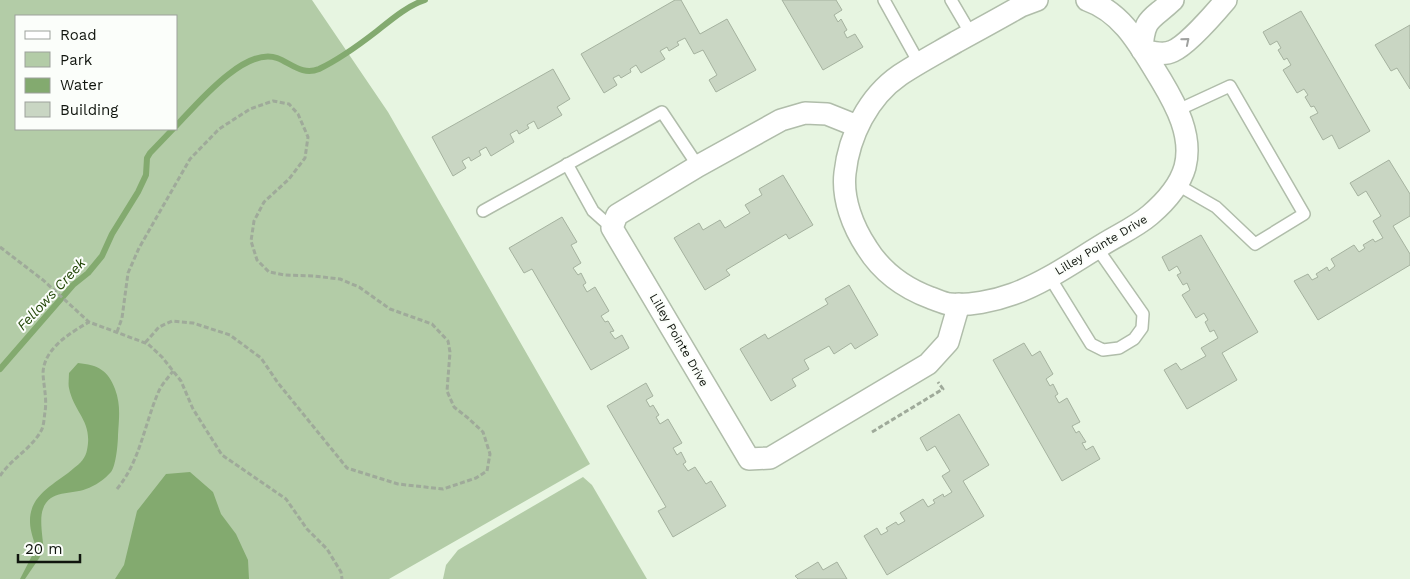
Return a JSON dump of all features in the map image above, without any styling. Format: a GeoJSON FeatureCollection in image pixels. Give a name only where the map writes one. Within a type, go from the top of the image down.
{"type":"FeatureCollection","features":[{"type":"Feature","properties":{"kind":"street","name":"Lilley Pointe Drive"},"geometry":{"type":"LineString","coordinates":[[1037,0],[1021,6],[919,63],[898,77],[879,96],[857,126],[848,151],[844,176],[846,202],[862,240],[875,261],[911,290],[946,304],[992,300],[1014,294],[1049,276],[1149,216],[1172,193],[1185,167],[1184,127],[1178,110],[1125,24],[1113,14],[1087,0]]}},
{"type":"Feature","properties":{"kind":"street"},"geometry":{"type":"LineString","coordinates":[[1173,0],[1146,23],[1143,32],[1142,50],[1158,53],[1174,51],[1196,33],[1226,0]]}},
{"type":"Feature","properties":{"kind":"street"},"geometry":{"type":"LineString","coordinates":[[612,228],[617,214],[781,120],[805,113],[827,114],[857,126]]}},
{"type":"Feature","properties":{"kind":"street","name":"Lilley Pointe Drive"},"geometry":{"type":"LineString","coordinates":[[612,228],[749,459],[770,458],[928,364],[948,342],[959,304]]}},
{"type":"Feature","properties":{"kind":"lane"},"geometry":{"type":"LineString","coordinates":[[884,0],[919,63]]}},
{"type":"Feature","properties":{"kind":"lane"},"geometry":{"type":"LineString","coordinates":[[951,0],[971,34]]}},
{"type":"Feature","properties":{"kind":"lane"},"geometry":{"type":"LineString","coordinates":[[1176,184],[1216,207],[1256,244],[1304,214],[1230,86],[1178,110]]}},
{"type":"Feature","properties":{"kind":"lane"},"geometry":{"type":"LineString","coordinates":[[483,211],[662,112],[698,166]]}},
{"type":"Feature","properties":{"kind":"lane"},"geometry":{"type":"LineString","coordinates":[[567,164],[593,210],[612,228]]}},
{"type":"Feature","properties":{"kind":"lane"},"geometry":{"type":"LineString","coordinates":[[1049,276],[1091,344],[1103,350],[1119,348],[1134,339],[1142,328],[1143,314],[1097,248]]}},
{"type":"Feature","properties":{"kind":"path"},"geometry":{"type":"LineString","coordinates":[[117,332],[122,318],[128,273],[139,248],[190,159],[219,129],[250,109],[273,101],[289,104],[298,114],[308,137],[305,158],[289,179],[264,202],[254,221],[251,241],[257,260],[269,272],[340,279],[359,287],[390,308],[432,324],[448,341],[450,352],[447,391],[454,407],[483,432],[490,454],[487,471],[476,478],[443,489],[398,484],[347,468],[278,383],[261,358],[230,335],[193,323],[172,321],[159,327],[145,343]]}},
{"type":"Feature","properties":{"kind":"path"},"geometry":{"type":"LineString","coordinates":[[0,246],[43,280],[89,322],[145,343],[162,357],[181,381],[193,409],[222,455],[286,498],[307,529],[327,549],[341,572],[342,579]]}},
{"type":"Feature","properties":{"kind":"path"},"geometry":{"type":"LineString","coordinates":[[0,476],[6,467],[25,450],[42,430],[47,402],[43,372],[46,358],[66,336],[89,322]]}},
{"type":"Feature","properties":{"kind":"path"},"geometry":{"type":"LineString","coordinates":[[117,489],[128,476],[138,454],[148,418],[159,391],[173,371]]}},
{"type":"Feature","properties":{"kind":"path"},"geometry":{"type":"LineString","coordinates":[[872,432],[943,389],[936,378]]}},
{"type":"Feature","properties":{"kind":"green space"},"geometry":{"type":"Polygon","coordinates":[[[0,0],[312,0],[388,112],[590,464],[389,579],[0,579],[0,0]]]}},
{"type":"Feature","properties":{"kind":"green space"},"geometry":{"type":"Polygon","coordinates":[[[583,477],[592,485],[647,579],[443,579],[446,565],[458,550],[583,477]]]}},
{"type":"Feature","properties":{"kind":"water"},"geometry":{"type":"Polygon","coordinates":[[[78,363],[97,367],[109,377],[115,389],[119,406],[119,417],[117,449],[113,469],[109,475],[93,486],[80,491],[56,495],[46,503],[41,518],[44,551],[25,579],[20,579],[36,548],[30,522],[34,504],[45,490],[78,464],[86,453],[88,440],[85,424],[71,397],[69,386],[69,373],[78,363]]]}},
{"type":"Feature","properties":{"kind":"water"},"geometry":{"type":"Polygon","coordinates":[[[190,472],[213,492],[221,514],[236,534],[248,560],[249,579],[115,579],[124,565],[137,511],[166,474],[190,472]]]}},
{"type":"Feature","properties":{"kind":"building"},"geometry":{"type":"Polygon","coordinates":[[[675,0],[681,0],[700,34],[727,19],[756,70],[716,92],[709,80],[717,75],[703,50],[694,54],[685,38],[677,42],[679,45],[669,51],[667,47],[660,51],[665,59],[641,73],[636,65],[630,69],[631,72],[621,78],[619,75],[613,78],[617,85],[604,93],[581,54],[675,0]]]}},
{"type":"Feature","properties":{"kind":"building"},"geometry":{"type":"Polygon","coordinates":[[[782,0],[836,0],[842,10],[834,15],[838,22],[841,19],[847,30],[844,32],[847,38],[855,34],[863,47],[823,70],[782,0]]]}},
{"type":"Feature","properties":{"kind":"building"},"geometry":{"type":"Polygon","coordinates":[[[1301,11],[1370,131],[1339,149],[1332,135],[1323,140],[1310,117],[1318,113],[1314,106],[1311,107],[1305,97],[1308,95],[1304,89],[1297,93],[1283,70],[1291,65],[1287,58],[1284,60],[1278,50],[1281,48],[1277,41],[1270,45],[1263,32],[1301,11]]]}},
{"type":"Feature","properties":{"kind":"building"},"geometry":{"type":"Polygon","coordinates":[[[1410,25],[1410,89],[1397,68],[1391,71],[1375,45],[1410,25]]]}},
{"type":"Feature","properties":{"kind":"building"},"geometry":{"type":"Polygon","coordinates":[[[553,69],[570,99],[557,107],[562,115],[538,129],[534,121],[527,125],[529,128],[519,134],[517,130],[510,134],[514,142],[491,156],[486,147],[479,151],[481,155],[471,161],[469,157],[462,161],[466,168],[453,176],[432,137],[553,69]]]}},
{"type":"Feature","properties":{"kind":"building"},"geometry":{"type":"Polygon","coordinates":[[[1389,160],[1410,194],[1410,216],[1393,226],[1410,254],[1410,265],[1318,320],[1294,281],[1308,274],[1312,280],[1318,277],[1316,274],[1327,267],[1329,271],[1335,266],[1331,259],[1354,245],[1359,252],[1365,248],[1363,245],[1373,239],[1375,242],[1383,238],[1373,221],[1381,216],[1366,191],[1358,196],[1350,183],[1389,160]]]}},
{"type":"Feature","properties":{"kind":"building"},"geometry":{"type":"Polygon","coordinates":[[[783,175],[813,225],[789,239],[786,234],[726,270],[730,275],[705,290],[674,238],[699,223],[703,230],[720,220],[725,228],[750,213],[745,205],[762,195],[759,189],[783,175]]]}},
{"type":"Feature","properties":{"kind":"building"},"geometry":{"type":"Polygon","coordinates":[[[562,217],[577,242],[571,245],[581,263],[573,268],[578,275],[581,273],[586,283],[583,285],[587,292],[595,287],[609,311],[601,316],[605,322],[608,321],[614,331],[610,332],[615,339],[622,335],[629,348],[591,370],[532,269],[524,273],[509,248],[562,217]]]}},
{"type":"Feature","properties":{"kind":"building"},"geometry":{"type":"Polygon","coordinates":[[[1201,235],[1258,332],[1222,353],[1237,380],[1187,409],[1164,370],[1176,363],[1181,370],[1206,356],[1201,348],[1218,338],[1214,330],[1210,332],[1205,322],[1208,320],[1204,313],[1196,318],[1182,295],[1190,290],[1187,283],[1183,285],[1177,275],[1181,273],[1177,266],[1169,271],[1162,257],[1201,235]]]}},
{"type":"Feature","properties":{"kind":"building"},"geometry":{"type":"Polygon","coordinates":[[[849,285],[878,335],[855,349],[851,343],[834,354],[829,346],[804,360],[809,369],[792,379],[796,386],[771,401],[740,349],[765,334],[768,339],[828,304],[825,299],[849,285]]]}},
{"type":"Feature","properties":{"kind":"building"},"geometry":{"type":"Polygon","coordinates":[[[1024,343],[1032,356],[1040,351],[1053,374],[1046,379],[1050,386],[1053,384],[1058,394],[1055,396],[1059,403],[1067,398],[1080,422],[1072,426],[1076,433],[1079,431],[1086,442],[1082,443],[1086,450],[1093,446],[1100,459],[1062,481],[993,360],[1024,343]]]}},
{"type":"Feature","properties":{"kind":"building"},"geometry":{"type":"Polygon","coordinates":[[[646,383],[653,396],[646,400],[650,407],[653,405],[659,415],[656,417],[660,424],[668,419],[682,443],[673,448],[677,455],[681,452],[686,462],[683,464],[688,471],[695,467],[706,484],[711,481],[726,506],[673,537],[658,511],[666,507],[607,406],[646,383]]]}},
{"type":"Feature","properties":{"kind":"building"},"geometry":{"type":"Polygon","coordinates":[[[959,414],[989,465],[963,481],[984,516],[887,575],[864,536],[877,528],[881,535],[888,531],[886,528],[896,522],[898,525],[905,521],[900,513],[923,499],[928,507],[935,503],[933,500],[943,494],[944,497],[952,492],[942,476],[950,471],[935,446],[927,451],[920,438],[959,414]]]}},
{"type":"Feature","properties":{"kind":"building"},"geometry":{"type":"Polygon","coordinates":[[[818,562],[823,570],[837,562],[847,579],[798,579],[795,576],[818,562]]]}},
{"type":"Feature","properties":{"kind":"waterway","name":"Fellows Creek"},"geometry":{"type":"LineString","coordinates":[[178,124],[208,92],[236,69],[251,61],[264,57],[277,58],[302,70],[313,71],[319,69],[349,52],[406,9],[425,0]]}},
{"type":"Feature","properties":{"kind":"waterway","name":"Fellows Creek"},"geometry":{"type":"LineString","coordinates":[[0,369],[73,285],[88,273],[102,256],[112,234],[138,192],[146,175],[147,158],[172,130]]}}]}
